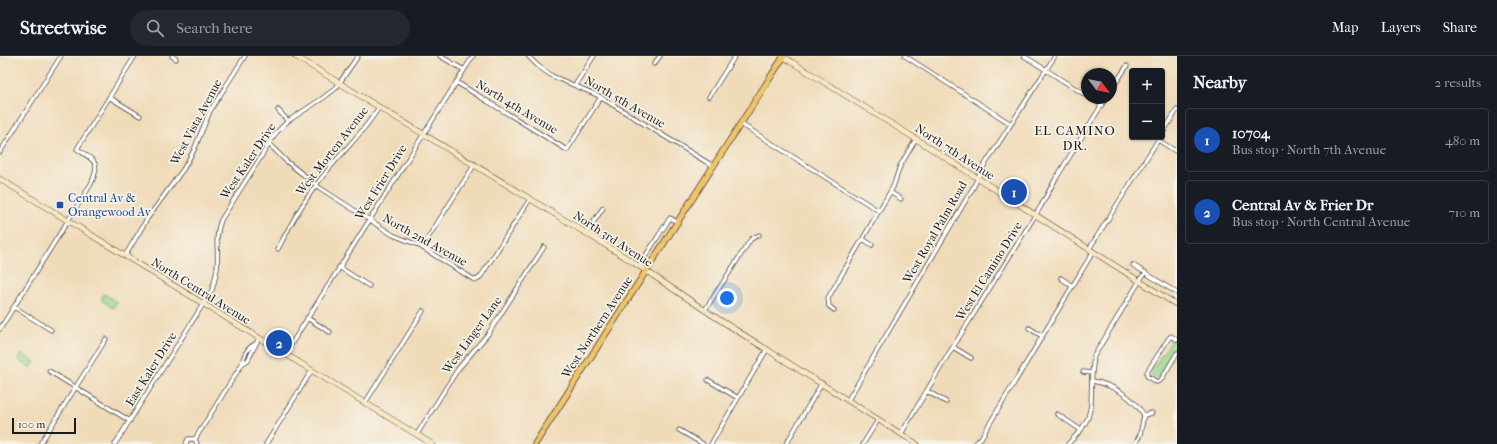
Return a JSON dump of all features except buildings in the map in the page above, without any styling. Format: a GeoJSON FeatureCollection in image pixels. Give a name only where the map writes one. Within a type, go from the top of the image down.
{"type":"FeatureCollection","features":[{"type":"Feature","properties":{"kind":"main road","name":"North 3rd Avenue"},"geometry":{"type":"LineString","coordinates":[[296,56],[475,164],[639,266],[917,444]]}},
{"type":"Feature","properties":{"kind":"main road","name":"West Northern Avenue"},"geometry":{"type":"LineString","coordinates":[[535,444],[741,124],[783,56]]}},
{"type":"Feature","properties":{"kind":"main road","name":"North 7th Avenue"},"geometry":{"type":"LineString","coordinates":[[783,56],[1177,305]]}},
{"type":"Feature","properties":{"kind":"main road","name":"North Central Avenue"},"geometry":{"type":"LineString","coordinates":[[0,179],[432,444]]}},
{"type":"Feature","properties":{"kind":"street"},"geometry":{"type":"LineString","coordinates":[[0,152],[61,56]]}},
{"type":"Feature","properties":{"kind":"street"},"geometry":{"type":"LineString","coordinates":[[0,329],[91,184],[96,172],[95,164],[92,158],[77,149],[135,56]]}},
{"type":"Feature","properties":{"kind":"street"},"geometry":{"type":"LineString","coordinates":[[172,56],[176,59]]}},
{"type":"Feature","properties":{"kind":"street","name":"West Vista Avenue"},"geometry":{"type":"LineString","coordinates":[[125,256],[147,219],[184,168],[194,150],[210,111],[245,56]]}},
{"type":"Feature","properties":{"kind":"street","name":"West Kaler Drive"},"geometry":{"type":"LineString","coordinates":[[203,304],[214,283],[217,268],[216,234],[221,220],[276,133],[288,122],[324,98],[336,88],[358,56]]}},
{"type":"Feature","properties":{"kind":"street"},"geometry":{"type":"LineString","coordinates":[[440,56],[464,70]]}},
{"type":"Feature","properties":{"kind":"street","name":"West Frier Drive"},"geometry":{"type":"LineString","coordinates":[[284,354],[472,56]]}},
{"type":"Feature","properties":{"kind":"street"},"geometry":{"type":"LineString","coordinates":[[575,85],[594,56]]}},
{"type":"Feature","properties":{"kind":"street"},"geometry":{"type":"LineString","coordinates":[[654,64],[660,56]]}},
{"type":"Feature","properties":{"kind":"street"},"geometry":{"type":"LineString","coordinates":[[709,97],[735,56]]}},
{"type":"Feature","properties":{"kind":"street"},"geometry":{"type":"LineString","coordinates":[[905,56],[1012,124]]}},
{"type":"Feature","properties":{"kind":"street"},"geometry":{"type":"LineString","coordinates":[[1024,56],[1081,92]]}},
{"type":"Feature","properties":{"kind":"street","name":"West Royal Palm Road"},"geometry":{"type":"LineString","coordinates":[[848,400],[977,179],[1055,56]]}},
{"type":"Feature","properties":{"kind":"street","name":"North 5th Avenue"},"geometry":{"type":"LineString","coordinates":[[530,57],[538,66],[552,76],[601,97],[713,166]]}},
{"type":"Feature","properties":{"kind":"street"},"geometry":{"type":"LineString","coordinates":[[1117,80],[1126,66]]}},
{"type":"Feature","properties":{"kind":"street","name":"North 4th Avenue"},"geometry":{"type":"LineString","coordinates":[[456,82],[567,150],[601,97]]}},
{"type":"Feature","properties":{"kind":"street"},"geometry":{"type":"LineString","coordinates":[[109,97],[140,116]]}},
{"type":"Feature","properties":{"kind":"street","name":"West El Camino Drive"},"geometry":{"type":"LineString","coordinates":[[901,434],[1101,105]]}},
{"type":"Feature","properties":{"kind":"street","name":"West Morten Avenue"},"geometry":{"type":"LineString","coordinates":[[278,249],[295,216],[316,185],[365,128],[379,107]]}},
{"type":"Feature","properties":{"kind":"street"},"geometry":{"type":"LineString","coordinates":[[278,110],[288,122]]}},
{"type":"Feature","properties":{"kind":"street"},"geometry":{"type":"LineString","coordinates":[[1165,129],[1177,110]]}},
{"type":"Feature","properties":{"kind":"street"},"geometry":{"type":"LineString","coordinates":[[741,124],[879,211]]}},
{"type":"Feature","properties":{"kind":"street"},"geometry":{"type":"LineString","coordinates":[[834,310],[829,306],[828,298],[890,192],[900,166],[916,139]]}},
{"type":"Feature","properties":{"kind":"street"},"geometry":{"type":"LineString","coordinates":[[975,444],[981,438],[1026,365],[1091,251],[1158,140]]}},
{"type":"Feature","properties":{"kind":"street"},"geometry":{"type":"LineString","coordinates":[[1162,140],[1177,152]]}},
{"type":"Feature","properties":{"kind":"street","name":"North 2nd Avenue"},"geometry":{"type":"LineString","coordinates":[[269,144],[286,161],[316,185],[393,235],[422,247],[473,279],[478,280],[481,276],[530,199]]}},
{"type":"Feature","properties":{"kind":"street"},"geometry":{"type":"LineString","coordinates":[[422,247],[475,164]]}},
{"type":"Feature","properties":{"kind":"street"},"geometry":{"type":"LineString","coordinates":[[890,192],[901,199]]}},
{"type":"Feature","properties":{"kind":"street"},"geometry":{"type":"LineString","coordinates":[[586,233],[603,208]]}},
{"type":"Feature","properties":{"kind":"street","name":"West Northern Avenue"},"geometry":{"type":"LineString","coordinates":[[639,266],[670,218],[677,222]]}},
{"type":"Feature","properties":{"kind":"street"},"geometry":{"type":"LineString","coordinates":[[706,310],[750,239],[759,235]]}},
{"type":"Feature","properties":{"kind":"street"},"geometry":{"type":"LineString","coordinates":[[863,239],[872,245]]}},
{"type":"Feature","properties":{"kind":"street","name":"West Linger Lane"},"geometry":{"type":"LineString","coordinates":[[417,434],[461,364],[488,334],[544,247]]}},
{"type":"Feature","properties":{"kind":"street"},"geometry":{"type":"LineString","coordinates":[[1133,265],[1177,293]]}},
{"type":"Feature","properties":{"kind":"street"},"geometry":{"type":"LineString","coordinates":[[339,268],[369,286]]}},
{"type":"Feature","properties":{"kind":"street"},"geometry":{"type":"LineString","coordinates":[[1068,444],[1081,430],[1088,418],[1091,405],[1094,356],[1145,272]]}},
{"type":"Feature","properties":{"kind":"street"},"geometry":{"type":"LineString","coordinates":[[1061,278],[1072,286]]}},
{"type":"Feature","properties":{"kind":"street","name":"East Kaler Drive"},"geometry":{"type":"LineString","coordinates":[[115,444],[203,304]]}},
{"type":"Feature","properties":{"kind":"street"},"geometry":{"type":"LineString","coordinates":[[14,307],[51,330]]}},
{"type":"Feature","properties":{"kind":"street"},"geometry":{"type":"LineString","coordinates":[[365,403],[422,311]]}},
{"type":"Feature","properties":{"kind":"street"},"geometry":{"type":"LineString","coordinates":[[307,318],[330,332]]}},
{"type":"Feature","properties":{"kind":"street"},"geometry":{"type":"LineString","coordinates":[[1029,328],[1042,336]]}},
{"type":"Feature","properties":{"kind":"street"},"geometry":{"type":"LineString","coordinates":[[1176,338],[1171,336],[1169,338],[1147,372],[1147,376],[1157,382],[1161,380],[1177,353]]}},
{"type":"Feature","properties":{"kind":"street"},"geometry":{"type":"LineString","coordinates":[[195,439],[242,364],[248,360],[259,338]]}},
{"type":"Feature","properties":{"kind":"street"},"geometry":{"type":"LineString","coordinates":[[40,444],[106,339]]}},
{"type":"Feature","properties":{"kind":"street"},"geometry":{"type":"LineString","coordinates":[[953,347],[971,358]]}},
{"type":"Feature","properties":{"kind":"street"},"geometry":{"type":"LineString","coordinates":[[711,444],[767,349]]}},
{"type":"Feature","properties":{"kind":"street"},"geometry":{"type":"LineString","coordinates":[[266,444],[312,370]]}},
{"type":"Feature","properties":{"kind":"street"},"geometry":{"type":"LineString","coordinates":[[49,371],[130,420]]}},
{"type":"Feature","properties":{"kind":"street"},"geometry":{"type":"LineString","coordinates":[[1083,372],[1092,373]]}},
{"type":"Feature","properties":{"kind":"street"},"geometry":{"type":"LineString","coordinates":[[708,380],[738,398]]}},
{"type":"Feature","properties":{"kind":"street"},"geometry":{"type":"LineString","coordinates":[[1093,381],[1102,382],[1116,389],[1136,404],[1144,415],[1140,435],[1135,444]]}},
{"type":"Feature","properties":{"kind":"street"},"geometry":{"type":"LineString","coordinates":[[786,444],[822,383]]}},
{"type":"Feature","properties":{"kind":"street"},"geometry":{"type":"LineString","coordinates":[[927,391],[946,402]]}},
{"type":"Feature","properties":{"kind":"street"},"geometry":{"type":"LineString","coordinates":[[1144,415],[1152,413]]}},
{"type":"Feature","properties":{"kind":"street"},"geometry":{"type":"LineString","coordinates":[[1057,414],[1081,430]]}},
{"type":"Feature","properties":{"kind":"street"},"geometry":{"type":"LineString","coordinates":[[863,444],[878,420]]}},
{"type":"Feature","properties":{"kind":"street"},"geometry":{"type":"LineString","coordinates":[[679,430],[703,444]]}},
{"type":"Feature","properties":{"kind":"street"},"geometry":{"type":"LineString","coordinates":[[186,444],[188,439],[195,439]]}},
{"type":"Feature","properties":{"kind":"street"},"geometry":{"type":"LineString","coordinates":[[195,439],[197,444]]}},
{"type":"Feature","properties":{"kind":"green space"},"geometry":{"type":"Polygon","coordinates":[[[104,294],[117,302],[113,308],[101,300],[104,294]]]}},
{"type":"Feature","properties":{"kind":"green space"},"geometry":{"type":"Polygon","coordinates":[[[1172,340],[1177,342],[1177,350],[1160,377],[1156,378],[1152,376],[1151,371],[1172,340]]]}},
{"type":"Feature","properties":{"kind":"green space"},"geometry":{"type":"Polygon","coordinates":[[[22,354],[35,362],[31,368],[18,360],[22,354]]]}},
{"type":"Feature","properties":{"kind":"place","name":"10704"},"geometry":{"type":"Point","coordinates":[1014,192]}},
{"type":"Feature","properties":{"kind":"place","name":"Central Av & Orangewood Av"},"geometry":{"type":"Point","coordinates":[60,205]}},
{"type":"Feature","properties":{"kind":"place","name":"Central Av & Frier Dr"},"geometry":{"type":"Point","coordinates":[279,343]}},
{"type":"Feature","properties":{"kind":"district","name":"EL CAMINO DR."},"geometry":{"type":"Point","coordinates":[1075,138]}}]}
